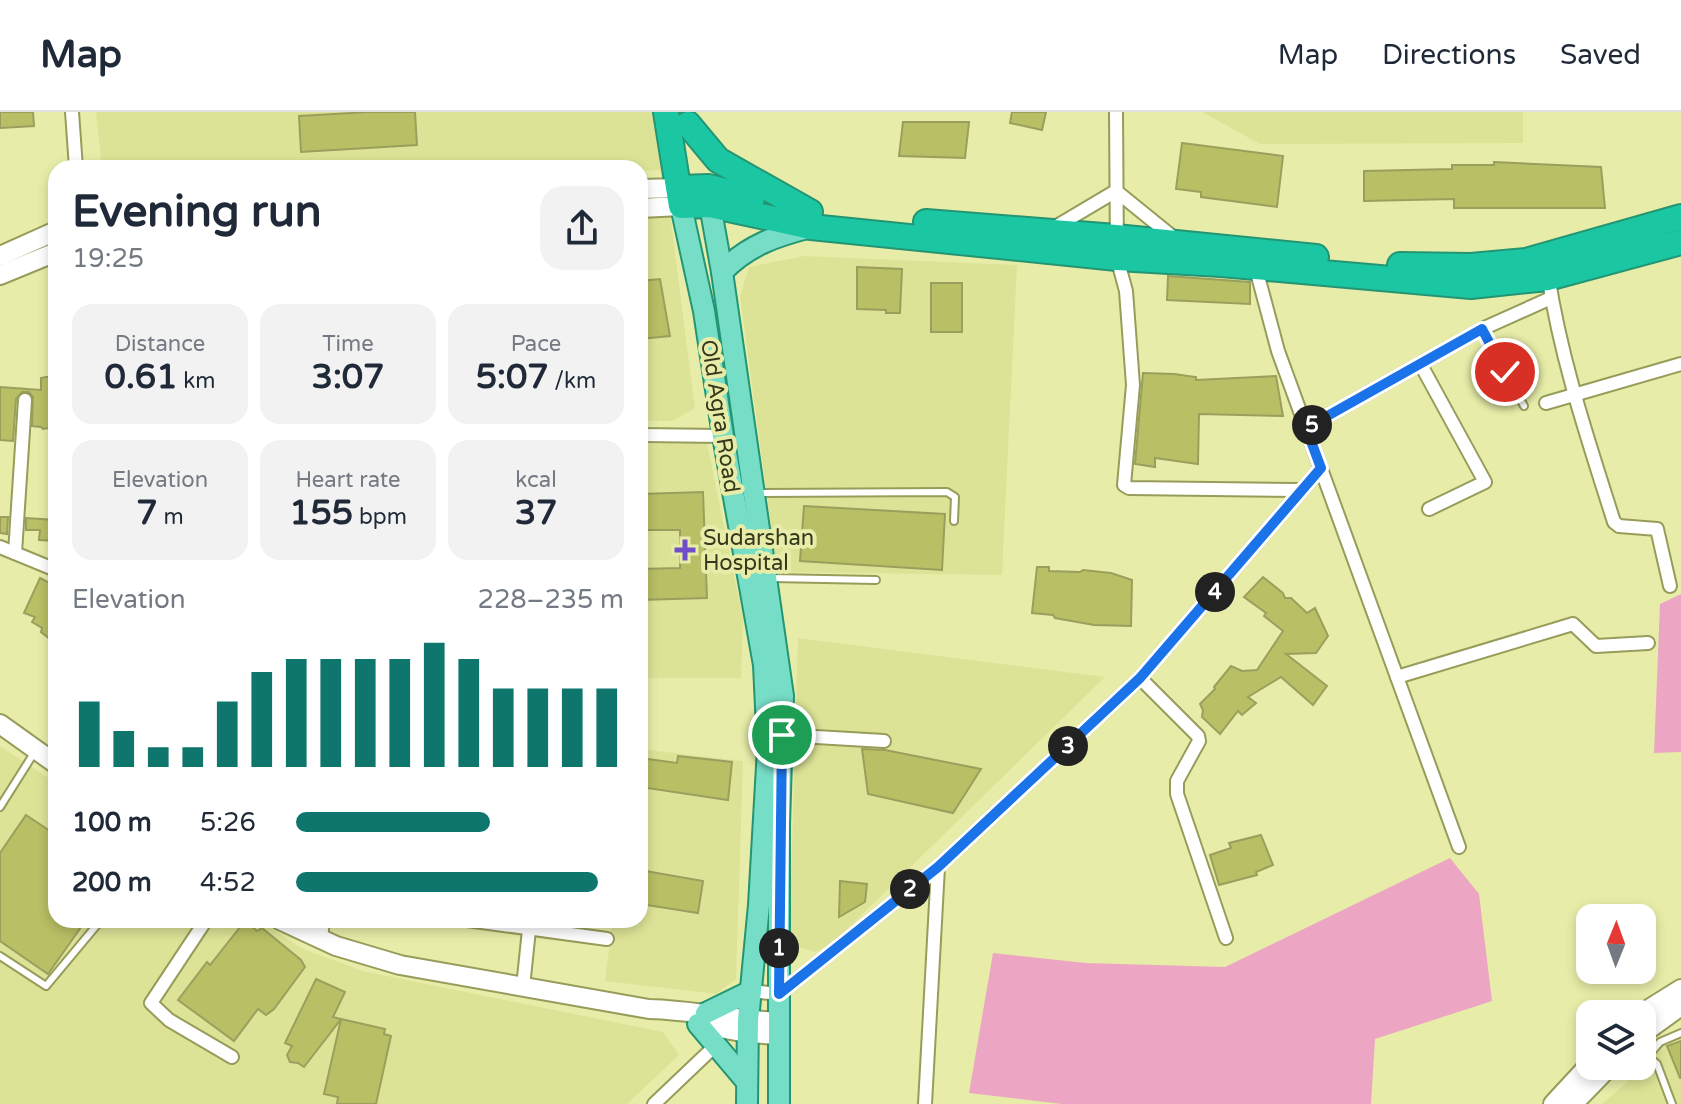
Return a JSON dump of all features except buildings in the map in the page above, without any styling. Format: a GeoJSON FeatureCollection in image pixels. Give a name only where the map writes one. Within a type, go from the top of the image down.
{"type":"FeatureCollection","features":[{"type":"Feature","properties":{"kind":"highway","name":"Old Agra Road"},"geometry":{"type":"LineString","coordinates":[[666,112],[680,197]]}},
{"type":"Feature","properties":{"kind":"highway","name":"Old Agra Road"},"geometry":{"type":"LineString","coordinates":[[687,118],[709,196]]}},
{"type":"Feature","properties":{"kind":"highway"},"geometry":{"type":"LineString","coordinates":[[687,118],[718,160],[811,219],[1050,231],[1116,247],[1181,244],[1254,259]]}},
{"type":"Feature","properties":{"kind":"highway"},"geometry":{"type":"LineString","coordinates":[[680,197],[709,196],[811,219],[1254,259],[1471,286],[1548,277],[1681,242]]}},
{"type":"Feature","properties":{"kind":"highway"},"geometry":{"type":"LineString","coordinates":[[1548,277],[1681,217]]}},
{"type":"Feature","properties":{"kind":"main road","name":"Old Agra Road"},"geometry":{"type":"LineString","coordinates":[[709,196],[722,272],[764,665],[768,749],[748,1027],[747,1104]]}},
{"type":"Feature","properties":{"kind":"main road","name":"Old Agra Road"},"geometry":{"type":"LineString","coordinates":[[680,197],[704,311],[723,436],[744,494],[766,578],[783,696],[779,1104]]}},
{"type":"Feature","properties":{"kind":"main road"},"geometry":{"type":"LineString","coordinates":[[722,272],[738,255],[811,219]]}},
{"type":"Feature","properties":{"kind":"main road"},"geometry":{"type":"LineString","coordinates":[[747,1082],[716,1045],[702,1019],[751,991]]}},
{"type":"Feature","properties":{"kind":"street"},"geometry":{"type":"LineString","coordinates":[[72,112],[75,160]]}},
{"type":"Feature","properties":{"kind":"street"},"geometry":{"type":"LineString","coordinates":[[1116,112],[1116,247],[1126,291],[1133,385],[1125,487],[1302,490]]}},
{"type":"Feature","properties":{"kind":"street"},"geometry":{"type":"LineString","coordinates":[[648,191],[680,197]]}},
{"type":"Feature","properties":{"kind":"street"},"geometry":{"type":"LineString","coordinates":[[1050,231],[1116,191]]}},
{"type":"Feature","properties":{"kind":"street"},"geometry":{"type":"LineString","coordinates":[[1116,191],[1181,244]]}},
{"type":"Feature","properties":{"kind":"street"},"geometry":{"type":"LineString","coordinates":[[648,206],[680,197]]}},
{"type":"Feature","properties":{"kind":"street"},"geometry":{"type":"LineString","coordinates":[[0,256],[48,235]]}},
{"type":"Feature","properties":{"kind":"street"},"geometry":{"type":"LineString","coordinates":[[0,275],[48,255]]}},
{"type":"Feature","properties":{"kind":"street"},"geometry":{"type":"LineString","coordinates":[[1254,259],[1278,351],[1459,847]]}},
{"type":"Feature","properties":{"kind":"street"},"geometry":{"type":"LineString","coordinates":[[1306,428],[1482,329],[1548,277],[1573,394],[1614,522],[1619,526],[1657,529],[1670,586]]}},
{"type":"Feature","properties":{"kind":"street"},"geometry":{"type":"LineString","coordinates":[[1546,403],[1681,364]]}},
{"type":"Feature","properties":{"kind":"street"},"geometry":{"type":"LineString","coordinates":[[1421,365],[1485,482],[1429,509]]}},
{"type":"Feature","properties":{"kind":"street"},"geometry":{"type":"LineString","coordinates":[[15,553],[25,400]]}},
{"type":"Feature","properties":{"kind":"street"},"geometry":{"type":"LineString","coordinates":[[648,435],[723,436]]}},
{"type":"Feature","properties":{"kind":"street"},"geometry":{"type":"LineString","coordinates":[[751,991],[779,994],[938,867],[1140,678],[1321,468]]}},
{"type":"Feature","properties":{"kind":"street"},"geometry":{"type":"LineString","coordinates":[[0,547],[48,567]]}},
{"type":"Feature","properties":{"kind":"street"},"geometry":{"type":"LineString","coordinates":[[1397,677],[1573,624],[1596,646],[1648,643]]}},
{"type":"Feature","properties":{"kind":"street"},"geometry":{"type":"LineString","coordinates":[[1140,678],[1198,736],[1199,741],[1177,781],[1177,794],[1226,938]]}},
{"type":"Feature","properties":{"kind":"street"},"geometry":{"type":"LineString","coordinates":[[0,724],[48,758]]}},
{"type":"Feature","properties":{"kind":"street"},"geometry":{"type":"LineString","coordinates":[[782,735],[884,741]]}},
{"type":"Feature","properties":{"kind":"street"},"geometry":{"type":"LineString","coordinates":[[925,1104],[938,867]]}},
{"type":"Feature","properties":{"kind":"street"},"geometry":{"type":"LineString","coordinates":[[201,928],[151,1003],[169,1020],[232,1057]]}},
{"type":"Feature","properties":{"kind":"street"},"geometry":{"type":"LineString","coordinates":[[297,928],[400,965],[748,1027],[779,1028]]}},
{"type":"Feature","properties":{"kind":"street"},"geometry":{"type":"LineString","coordinates":[[321,939],[322,928]]}},
{"type":"Feature","properties":{"kind":"street"},"geometry":{"type":"LineString","coordinates":[[523,987],[530,928]]}},
{"type":"Feature","properties":{"kind":"street"},"geometry":{"type":"LineString","coordinates":[[546,928],[607,939]]}},
{"type":"Feature","properties":{"kind":"street"},"geometry":{"type":"LineString","coordinates":[[1656,1005],[1681,989]]}},
{"type":"Feature","properties":{"kind":"street"},"geometry":{"type":"LineString","coordinates":[[1656,1024],[1681,1006]]}},
{"type":"Feature","properties":{"kind":"street"},"geometry":{"type":"LineString","coordinates":[[654,1104],[716,1045]]}},
{"type":"Feature","properties":{"kind":"street"},"geometry":{"type":"LineString","coordinates":[[1553,1104],[1576,1079]]}},
{"type":"Feature","properties":{"kind":"street"},"geometry":{"type":"LineString","coordinates":[[1573,1104],[1596,1080]]}},
{"type":"Feature","properties":{"kind":"lane"},"geometry":{"type":"LineString","coordinates":[[1482,329],[1524,406]]}},
{"type":"Feature","properties":{"kind":"lane"},"geometry":{"type":"LineString","coordinates":[[744,494],[947,492],[955,497],[954,521]]}},
{"type":"Feature","properties":{"kind":"lane"},"geometry":{"type":"LineString","coordinates":[[766,578],[876,580]]}},
{"type":"Feature","properties":{"kind":"lane"},"geometry":{"type":"LineString","coordinates":[[0,807],[36,750]]}},
{"type":"Feature","properties":{"kind":"lane"},"geometry":{"type":"LineString","coordinates":[[0,956],[46,986],[94,928]]}},
{"type":"Feature","properties":{"kind":"lane"},"geometry":{"type":"LineString","coordinates":[[1656,1045],[1681,1033]]}},
{"type":"Feature","properties":{"kind":"lane"},"geometry":{"type":"LineString","coordinates":[[1656,1063],[1672,1104]]}},
{"type":"Feature","properties":{"kind":"shaded area"},"geometry":{"type":"Polygon","coordinates":[[[96,112],[654,112],[664,170],[648,171],[648,160],[101,160],[96,112]]]}},
{"type":"Feature","properties":{"kind":"shaded area"},"geometry":{"type":"Polygon","coordinates":[[[1202,112],[1523,112],[1523,143],[1260,144],[1202,112]]]}},
{"type":"Feature","properties":{"kind":"shaded area"},"geometry":{"type":"Polygon","coordinates":[[[670,214],[695,408],[673,421],[648,421],[648,216],[670,214]]]}},
{"type":"Feature","properties":{"kind":"shaded area"},"geometry":{"type":"Polygon","coordinates":[[[804,256],[1017,265],[1002,575],[777,572],[740,296],[749,267],[804,256]]]}},
{"type":"Feature","properties":{"kind":"shaded area"},"geometry":{"type":"Polygon","coordinates":[[[707,443],[743,619],[741,678],[648,678],[648,444],[707,443]]]}},
{"type":"Feature","properties":{"kind":"shaded area"},"geometry":{"type":"Polygon","coordinates":[[[1681,594],[1681,752],[1654,753],[1660,604],[1681,594]]]}},
{"type":"Feature","properties":{"kind":"shaded area"},"geometry":{"type":"Polygon","coordinates":[[[798,638],[1105,677],[836,940],[816,952],[789,945],[798,638]]]}},
{"type":"Feature","properties":{"kind":"shaded area"},"geometry":{"type":"Polygon","coordinates":[[[0,746],[48,778],[48,928],[271,928],[301,948],[363,971],[663,1032],[679,1055],[627,1104],[0,1104],[0,746]]]}},
{"type":"Feature","properties":{"kind":"shaded area"},"geometry":{"type":"Polygon","coordinates":[[[648,750],[743,761],[736,979],[716,994],[605,981],[612,928],[648,928],[648,750]]]}},
{"type":"Feature","properties":{"kind":"shaded area"},"geometry":{"type":"Polygon","coordinates":[[[1450,858],[1479,894],[1492,1001],[1375,1039],[1371,1104],[1062,1104],[969,1093],[993,953],[1086,963],[1225,967],[1450,858]]]}},
{"type":"Feature","properties":{"kind":"shaded area"},"geometry":{"type":"Polygon","coordinates":[[[1681,1028],[1681,1104],[1602,1104],[1629,1080],[1656,1080],[1656,1047],[1662,1039],[1681,1028]]]}},
{"type":"Feature","properties":{"kind":"place","name":"Sudarshan Hospital"},"geometry":{"type":"Point","coordinates":[685,550]}},
{"type":"Feature","properties":{"kind":"route"},"geometry":{"type":"LineString","coordinates":[[782,735],[779,994],[938,867],[1146,672],[1321,468],[1306,428],[1482,329],[1505,372]]}}]}
